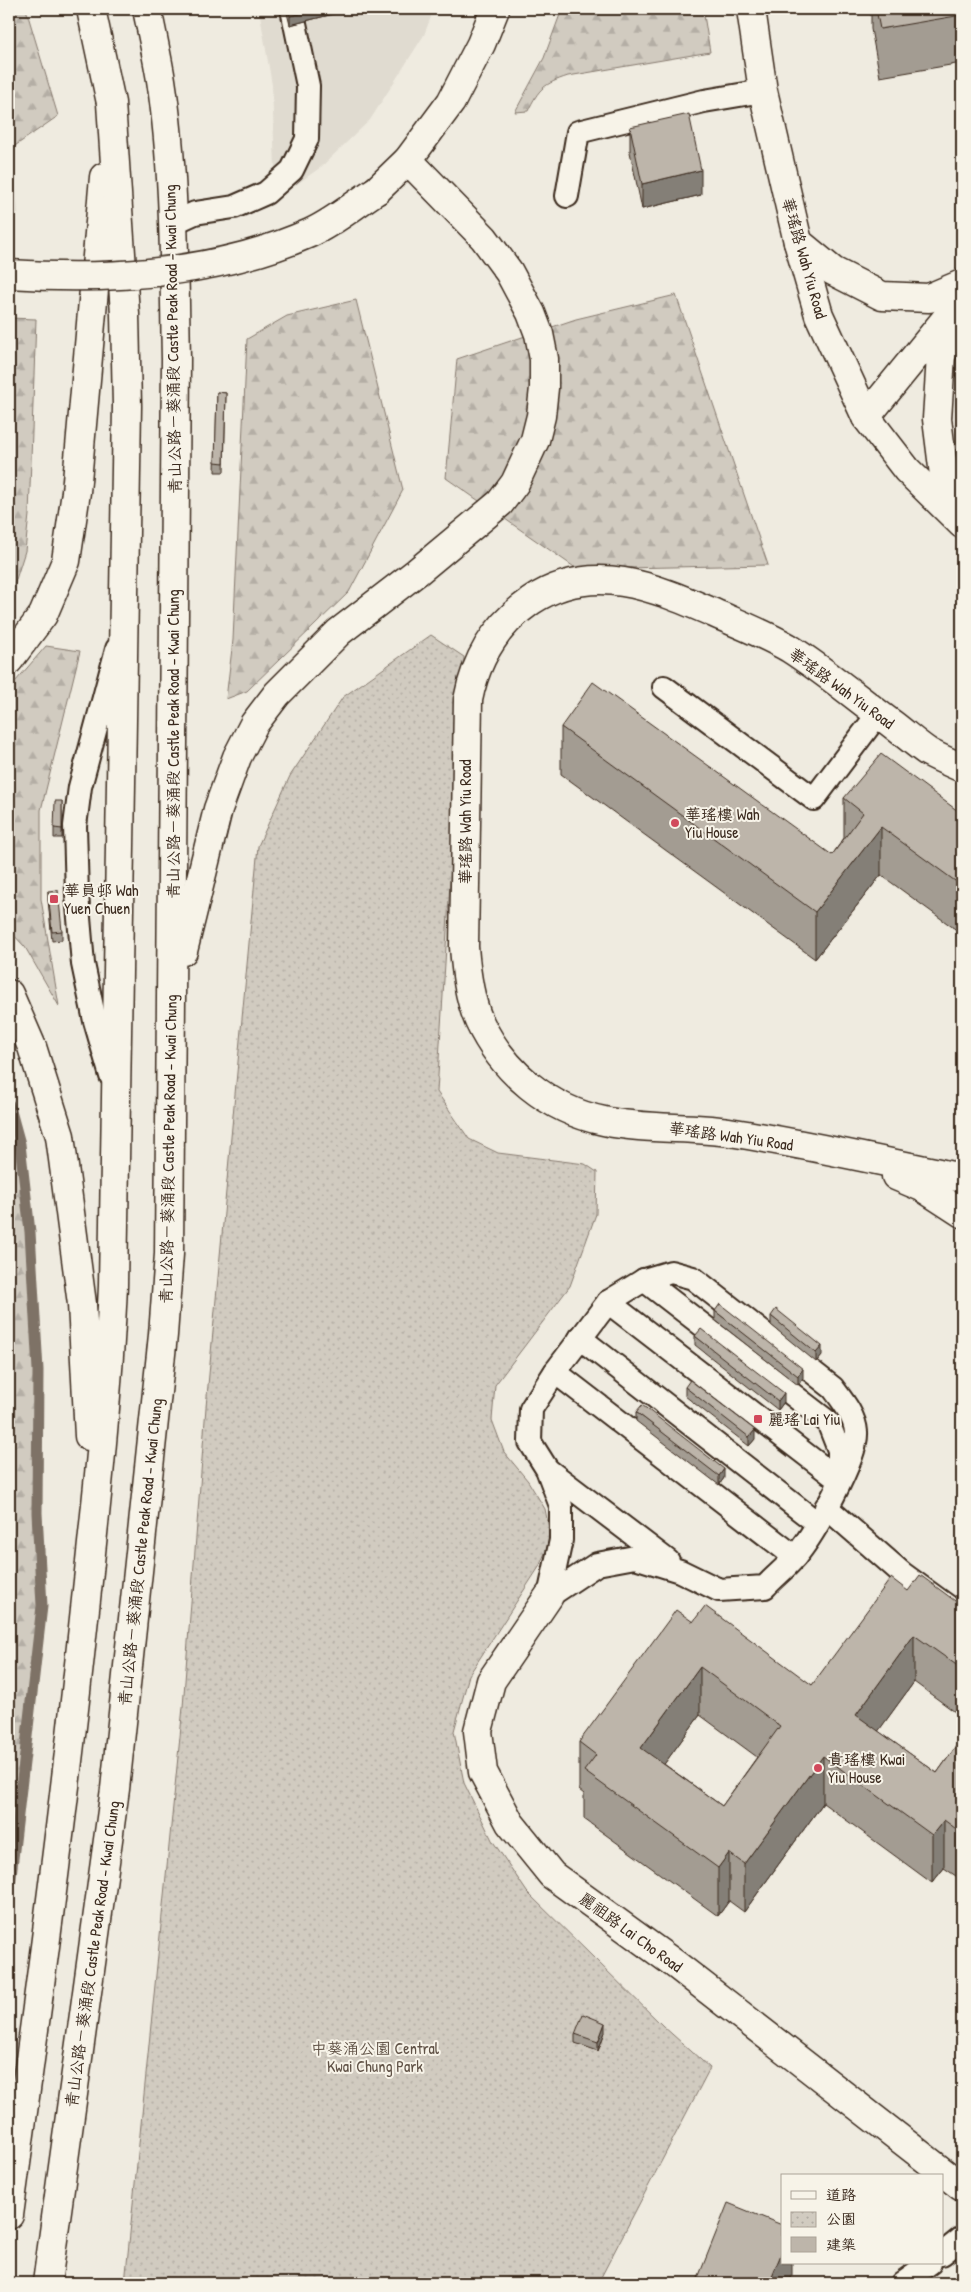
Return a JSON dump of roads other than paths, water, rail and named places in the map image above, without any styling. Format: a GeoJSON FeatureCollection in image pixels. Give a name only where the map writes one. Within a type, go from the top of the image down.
{"type":"FeatureCollection","features":[{"type":"Feature","properties":{"kind":"main road"},"geometry":{"type":"LineString","coordinates":[[9,2215],[45,1951],[91,1556],[107,1403],[111,1338],[127,406],[125,314],[111,103],[91,9]]}},
{"type":"Feature","properties":{"kind":"main road","name":"青山公路－葵涌段 Castle Peak Road – Kwai Chung"},"geometry":{"type":"LineString","coordinates":[[47,2283],[115,1789],[163,1335],[169,1254],[176,359],[173,223],[161,81],[147,9]]}},
{"type":"Feature","properties":{"kind":"main road"},"geometry":{"type":"LineString","coordinates":[[9,274],[102,275],[185,269],[253,255],[312,232],[377,190],[408,160],[451,102],[482,44],[496,9]]}},
{"type":"Feature","properties":{"kind":"main road","name":"華瑤路 Wah Yiu Road"},"geometry":{"type":"LineString","coordinates":[[752,9],[764,91],[798,242],[819,316],[866,417],[907,470],[962,524]]}},
{"type":"Feature","properties":{"kind":"main road"},"geometry":{"type":"LineString","coordinates":[[9,660],[43,615],[66,561],[76,492],[111,103]]}},
{"type":"Feature","properties":{"kind":"main road"},"geometry":{"type":"LineString","coordinates":[[172,998],[218,809],[237,756],[254,724],[276,694],[339,632],[417,572],[500,503],[515,483],[527,461],[541,416],[544,388],[544,359],[538,334],[520,293],[498,256],[484,238],[408,160]]}},
{"type":"Feature","properties":{"kind":"main road"},"geometry":{"type":"LineString","coordinates":[[798,242],[833,271],[882,296],[929,298],[962,284]]}},
{"type":"Feature","properties":{"kind":"main road"},"geometry":{"type":"LineString","coordinates":[[866,417],[962,299]]}},
{"type":"Feature","properties":{"kind":"main road"},"geometry":{"type":"LineString","coordinates":[[962,313],[941,356],[937,419],[944,474],[962,505]]}},
{"type":"Feature","properties":{"kind":"main road","name":"華瑤路 Wah Yiu Road"},"geometry":{"type":"LineString","coordinates":[[962,768],[928,751],[814,666],[764,635],[644,585],[601,579],[555,588],[537,597],[509,618],[499,629],[479,661],[472,678],[468,700],[464,938],[466,974],[479,1020],[505,1061],[519,1078],[556,1104],[604,1122],[727,1132],[962,1178]]}},
{"type":"Feature","properties":{"kind":"main road"},"geometry":{"type":"LineString","coordinates":[[9,994],[32,1047],[49,1096],[60,1136],[68,1183],[82,1304],[86,1365],[91,1556]]}},
{"type":"Feature","properties":{"kind":"main road"},"geometry":{"type":"LineString","coordinates":[[844,1154],[922,1187],[962,1213]]}},
{"type":"Feature","properties":{"kind":"main road","name":"麗祖路 Lai Cho Road"},"geometry":{"type":"LineString","coordinates":[[549,1596],[492,1681],[478,1731],[483,1772],[510,1823],[552,1874],[675,1964],[962,2187]]}},
{"type":"Feature","properties":{"kind":"lane"},"geometry":{"type":"LineString","coordinates":[[173,223],[195,213],[234,207],[266,193],[292,170],[307,139],[308,86],[292,9]]}},
{"type":"Feature","properties":{"kind":"lane"},"geometry":{"type":"LineString","coordinates":[[568,196],[578,132],[704,102],[764,91]]}},
{"type":"Feature","properties":{"kind":"lane"},"geometry":{"type":"LineString","coordinates":[[116,1091],[95,1020],[83,964],[77,895],[75,826],[80,787],[123,626]]}},
{"type":"Feature","properties":{"kind":"lane"},"geometry":{"type":"LineString","coordinates":[[664,688],[814,799],[878,714]]}},
{"type":"Feature","properties":{"kind":"lane"},"geometry":{"type":"LineString","coordinates":[[670,1272],[693,1278],[833,1388],[846,1406],[856,1431],[852,1456],[822,1515],[795,1557],[764,1586],[719,1590],[680,1571],[635,1557],[597,1564],[549,1596],[561,1540],[561,1506],[547,1469],[530,1442],[531,1409],[555,1372],[608,1302],[644,1280],[670,1272]]}},
{"type":"Feature","properties":{"kind":"lane"},"geometry":{"type":"LineString","coordinates":[[644,1280],[828,1422],[839,1450],[839,1480]]}},
{"type":"Feature","properties":{"kind":"lane"},"geometry":{"type":"LineString","coordinates":[[608,1302],[839,1480]]}},
{"type":"Feature","properties":{"kind":"lane"},"geometry":{"type":"LineString","coordinates":[[580,1338],[962,1617]]}},
{"type":"Feature","properties":{"kind":"lane"},"geometry":{"type":"LineString","coordinates":[[555,1372],[795,1557]]}},
{"type":"Feature","properties":{"kind":"lane"},"geometry":{"type":"LineString","coordinates":[[547,1469],[680,1571]]}},
{"type":"Feature","properties":{"kind":"lane"},"geometry":{"type":"LineString","coordinates":[[944,2252],[962,2238]]}},
{"type":"Feature","properties":{"kind":"lane"},"geometry":{"type":"LineString","coordinates":[[902,2283],[929,2264]]}},
{"type":"Feature","properties":{"kind":"waterway"},"geometry":{"type":"LineString","coordinates":[[9,1104],[20,1144],[30,1232],[38,1370],[37,1513],[42,1606],[9,1893]]}},
{"type":"Feature","properties":{"kind":"place","name":"華瑤樓 Wah Yiu House"},"geometry":{"type":"Point","coordinates":[675,823]}},
{"type":"Feature","properties":{"kind":"place","name":"華員邨 Wah Yuen Chuen"},"geometry":{"type":"Point","coordinates":[54,899]}},
{"type":"Feature","properties":{"kind":"place","name":"麗瑤 Lai Yiu"},"geometry":{"type":"Point","coordinates":[758,1419]}},
{"type":"Feature","properties":{"kind":"place","name":"貴瑤樓 Kwai Yiu House"},"geometry":{"type":"Point","coordinates":[818,1768]}},
{"type":"Feature","properties":{"kind":"park label","name":"中葵涌公園 Central Kwai Chung Park"},"geometry":{"type":"Point","coordinates":[375,2057]}}]}
